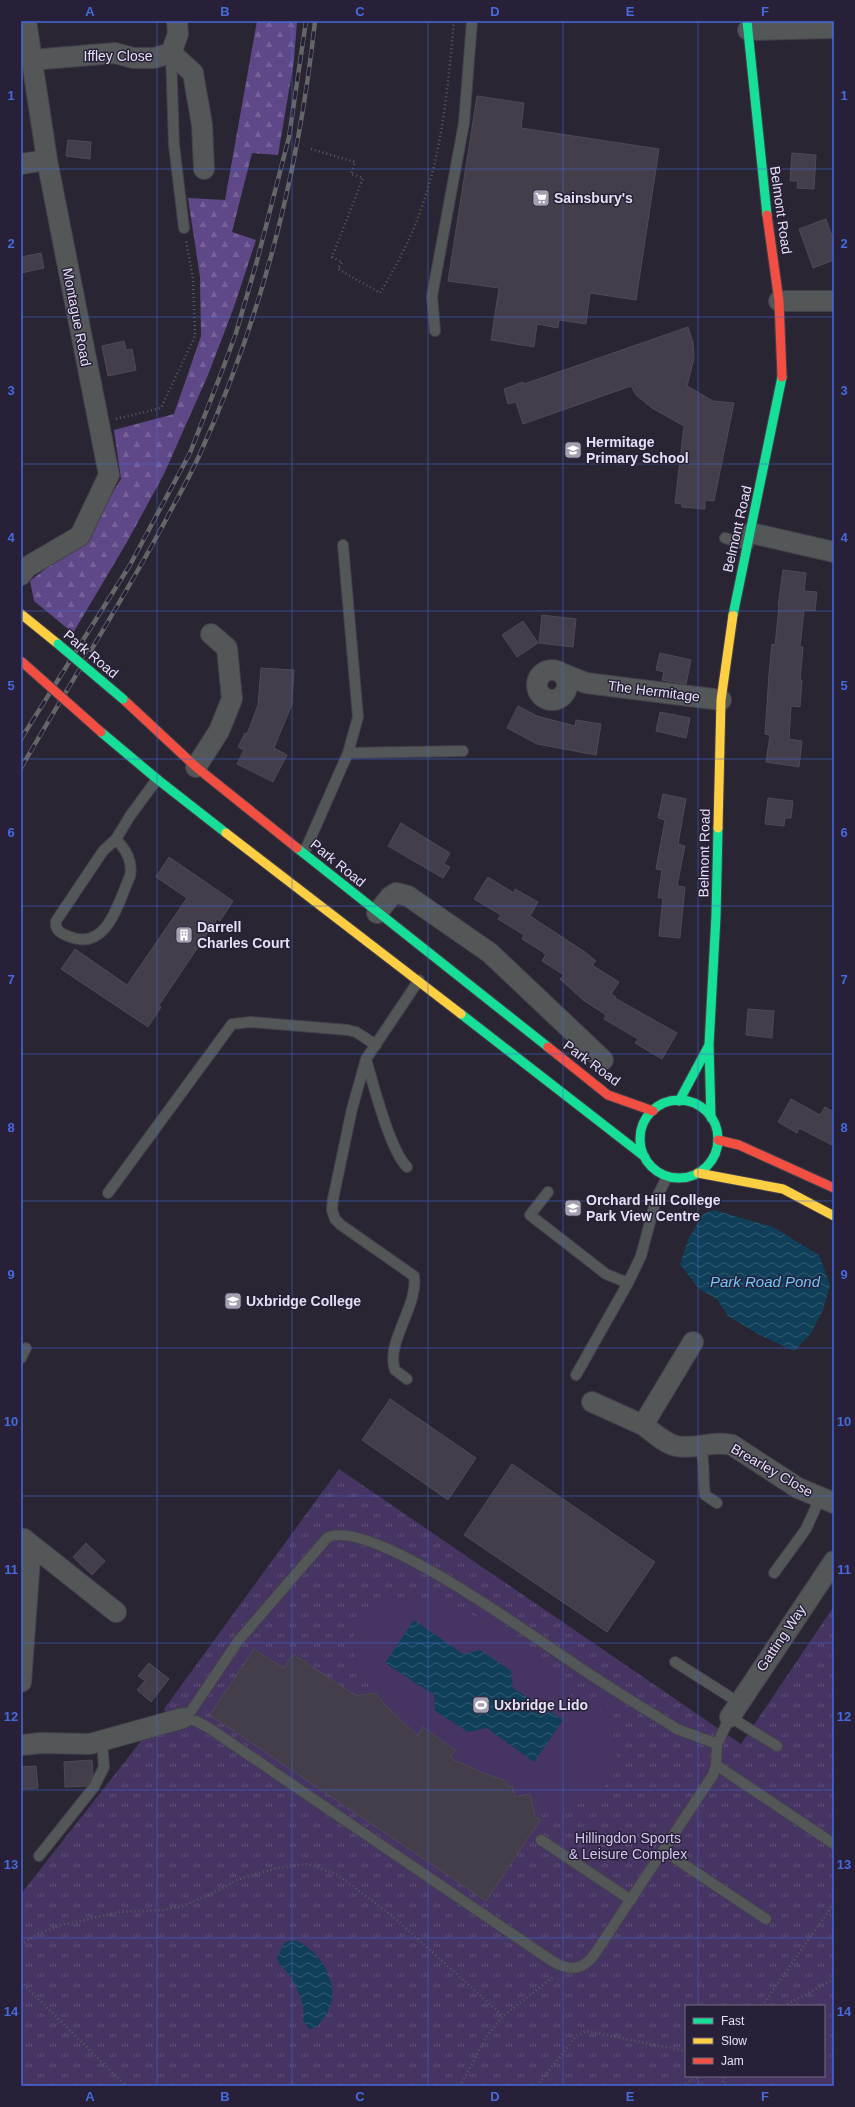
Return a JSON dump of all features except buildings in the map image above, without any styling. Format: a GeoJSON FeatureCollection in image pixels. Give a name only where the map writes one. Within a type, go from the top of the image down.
{"type":"FeatureCollection","features":[{"type":"Feature","properties":{"kind":"main road","name":"Belmont Road"},"geometry":{"type":"LineString","coordinates":[[711,1118],[709,1045],[716,916],[721,700],[728,644],[782,379],[779,300],[765,203],[747,25]]}},
{"type":"Feature","properties":{"kind":"main road","name":"Park Road"},"geometry":{"type":"LineString","coordinates":[[21,614],[122,699],[196,767],[608,1096],[653,1111]]}},
{"type":"Feature","properties":{"kind":"main road"},"geometry":{"type":"LineString","coordinates":[[21,661],[157,779],[419,980],[644,1157],[656,1171],[667,1176],[682,1178],[698,1173],[709,1164],[714,1157],[718,1140],[716,1129],[711,1118],[696,1105],[679,1101],[668,1102],[653,1111],[645,1121],[641,1132],[640,1142],[644,1157]]}},
{"type":"Feature","properties":{"kind":"main road"},"geometry":{"type":"LineString","coordinates":[[679,1101],[709,1045]]}},
{"type":"Feature","properties":{"kind":"main road"},"geometry":{"type":"LineString","coordinates":[[718,1140],[739,1145],[834,1188]]}},
{"type":"Feature","properties":{"kind":"main road"},"geometry":{"type":"LineString","coordinates":[[698,1173],[782,1189],[834,1216]]}},
{"type":"Feature","properties":{"kind":"street","name":"Montague Road"},"geometry":{"type":"LineString","coordinates":[[21,575],[27,567],[80,536],[109,475],[47,160],[26,21]]}},
{"type":"Feature","properties":{"kind":"street","name":"Iffley Close"},"geometry":{"type":"LineString","coordinates":[[32,60],[115,53],[133,58],[154,58],[171,53],[178,34],[177,21]]}},
{"type":"Feature","properties":{"kind":"street"},"geometry":{"type":"LineString","coordinates":[[747,25],[834,28]]}},
{"type":"Feature","properties":{"kind":"street"},"geometry":{"type":"LineString","coordinates":[[171,53],[193,73],[202,125],[204,169]]}},
{"type":"Feature","properties":{"kind":"street"},"geometry":{"type":"LineString","coordinates":[[21,164],[47,160]]}},
{"type":"Feature","properties":{"kind":"street"},"geometry":{"type":"LineString","coordinates":[[779,300],[834,301]]}},
{"type":"Feature","properties":{"kind":"street"},"geometry":{"type":"LineString","coordinates":[[750,539],[834,552]]}},
{"type":"Feature","properties":{"kind":"street"},"geometry":{"type":"LineString","coordinates":[[196,767],[219,731],[232,699],[227,648],[211,634]]}},
{"type":"Feature","properties":{"kind":"street"},"geometry":{"type":"LineString","coordinates":[[561,698],[567,686],[565,678],[560,673],[553,670],[546,671],[540,676],[536,685],[540,694],[545,699],[552,700],[561,698],[586,683]]}},
{"type":"Feature","properties":{"kind":"street","name":"The Hermitage"},"geometry":{"type":"LineString","coordinates":[[560,673],[586,683],[721,700]]}},
{"type":"Feature","properties":{"kind":"street"},"geometry":{"type":"LineString","coordinates":[[378,913],[390,897],[396,893],[401,893],[414,900],[490,953],[603,1060]]}},
{"type":"Feature","properties":{"kind":"street"},"geometry":{"type":"LineString","coordinates":[[643,1425],[693,1342]]}},
{"type":"Feature","properties":{"kind":"street","name":"Brearley Close"},"geometry":{"type":"LineString","coordinates":[[592,1402],[643,1425],[676,1446],[700,1446],[723,1442],[732,1445],[798,1488],[827,1500]]}},
{"type":"Feature","properties":{"kind":"street"},"geometry":{"type":"LineString","coordinates":[[26,1540],[116,1612]]}},
{"type":"Feature","properties":{"kind":"street"},"geometry":{"type":"LineString","coordinates":[[21,1682],[26,1540]]}},
{"type":"Feature","properties":{"kind":"street","name":"Gatting Way"},"geometry":{"type":"LineString","coordinates":[[734,1710],[834,1561]]}},
{"type":"Feature","properties":{"kind":"street"},"geometry":{"type":"LineString","coordinates":[[21,1745],[41,1743],[90,1744],[183,1718]]}},
{"type":"Feature","properties":{"kind":"lane"},"geometry":{"type":"LineString","coordinates":[[435,331],[432,296],[464,123],[472,21]]}},
{"type":"Feature","properties":{"kind":"lane"},"geometry":{"type":"LineString","coordinates":[[171,53],[174,145],[184,228]]}},
{"type":"Feature","properties":{"kind":"lane"},"geometry":{"type":"LineString","coordinates":[[725,538],[750,539]]}},
{"type":"Feature","properties":{"kind":"lane"},"geometry":{"type":"LineString","coordinates":[[304,853],[348,753],[358,717],[343,545]]}},
{"type":"Feature","properties":{"kind":"lane"},"geometry":{"type":"LineString","coordinates":[[348,753],[463,751]]}},
{"type":"Feature","properties":{"kind":"lane"},"geometry":{"type":"LineString","coordinates":[[116,839],[125,850],[132,867],[130,876],[106,928],[95,938],[85,941],[67,936],[58,931],[56,921],[103,851],[116,839],[130,816],[157,779]]}},
{"type":"Feature","properties":{"kind":"lane"},"geometry":{"type":"LineString","coordinates":[[407,1379],[395,1370],[394,1356],[399,1333],[415,1289],[414,1276],[341,1225],[335,1219],[332,1210],[352,1108],[366,1059],[419,980]]}},
{"type":"Feature","properties":{"kind":"lane"},"geometry":{"type":"LineString","coordinates":[[108,1193],[232,1024],[251,1022],[348,1030],[356,1032],[376,1045]]}},
{"type":"Feature","properties":{"kind":"lane"},"geometry":{"type":"LineString","coordinates":[[366,1059],[376,1095],[399,1156],[407,1167]]}},
{"type":"Feature","properties":{"kind":"lane"},"geometry":{"type":"LineString","coordinates":[[576,1375],[628,1284],[640,1256],[656,1199],[667,1176]]}},
{"type":"Feature","properties":{"kind":"lane"},"geometry":{"type":"LineString","coordinates":[[548,1192],[530,1215],[606,1274],[628,1284]]}},
{"type":"Feature","properties":{"kind":"lane"},"geometry":{"type":"LineString","coordinates":[[21,1358],[26,1348]]}},
{"type":"Feature","properties":{"kind":"lane"},"geometry":{"type":"LineString","coordinates":[[700,1446],[705,1460],[702,1480],[705,1495],[717,1503]]}},
{"type":"Feature","properties":{"kind":"lane"},"geometry":{"type":"LineString","coordinates":[[774,1573],[827,1500]]}},
{"type":"Feature","properties":{"kind":"lane"},"geometry":{"type":"LineString","coordinates":[[183,1718],[191,1710],[239,1640],[327,1538],[332,1535],[343,1534],[379,1545],[450,1582],[676,1730],[717,1744]]}},
{"type":"Feature","properties":{"kind":"lane"},"geometry":{"type":"LineString","coordinates":[[675,1662],[777,1746]]}},
{"type":"Feature","properties":{"kind":"lane"},"geometry":{"type":"LineString","coordinates":[[183,1718],[196,1721],[209,1728],[552,1962],[564,1967],[577,1969],[583,1967],[590,1960],[664,1851],[713,1775],[716,1765],[717,1744],[734,1710]]}},
{"type":"Feature","properties":{"kind":"lane"},"geometry":{"type":"LineString","coordinates":[[39,1856],[94,1787],[104,1767],[102,1740]]}},
{"type":"Feature","properties":{"kind":"lane"},"geometry":{"type":"LineString","coordinates":[[716,1765],[834,1844]]}},
{"type":"Feature","properties":{"kind":"lane"},"geometry":{"type":"LineString","coordinates":[[541,1840],[631,1900]]}},
{"type":"Feature","properties":{"kind":"lane"},"geometry":{"type":"LineString","coordinates":[[664,1851],[766,1919]]}},
{"type":"Feature","properties":{"kind":"path"},"geometry":{"type":"LineString","coordinates":[[311,149],[355,162],[351,174],[363,178],[332,257],[342,262],[338,269],[380,293],[412,233],[430,179],[444,113],[454,21]]}},
{"type":"Feature","properties":{"kind":"path"},"geometry":{"type":"LineString","coordinates":[[98,424],[161,408],[195,336],[193,278],[184,228]]}},
{"type":"Feature","properties":{"kind":"path"},"geometry":{"type":"LineString","coordinates":[[21,1945],[38,1934],[61,1925],[120,1912],[163,1910],[183,1906],[210,1895],[240,1879],[277,1868],[308,1864],[336,1874],[397,1920],[503,2016]]}},
{"type":"Feature","properties":{"kind":"path"},"geometry":{"type":"LineString","coordinates":[[763,2005],[834,1903]]}},
{"type":"Feature","properties":{"kind":"path"},"geometry":{"type":"LineString","coordinates":[[460,2086],[487,2036],[503,2016],[564,1967]]}},
{"type":"Feature","properties":{"kind":"path"},"geometry":{"type":"LineString","coordinates":[[786,2005],[834,1979]]}},
{"type":"Feature","properties":{"kind":"path"},"geometry":{"type":"LineString","coordinates":[[21,1982],[126,2086]]}},
{"type":"Feature","properties":{"kind":"path"},"geometry":{"type":"LineString","coordinates":[[537,2086],[576,2036],[586,2031],[685,2051]]}},
{"type":"Feature","properties":{"kind":"path"},"geometry":{"type":"LineString","coordinates":[[682,2086],[698,2077]]}},
{"type":"Feature","properties":{"kind":"green space"},"geometry":{"type":"Polygon","coordinates":[[[257,21],[297,21],[294,61],[278,155],[252,153],[232,232],[256,240],[234,307],[208,375],[164,474],[127,542],[73,633],[34,601],[30,581],[85,538],[121,479],[114,430],[174,414],[201,336],[200,277],[188,198],[225,200],[257,21]]]}},
{"type":"Feature","properties":{"kind":"green space","name":"Hillingdon Sports & Leisure Complex"},"geometry":{"type":"Polygon","coordinates":[[[339,1469],[741,1744],[834,1606],[834,2086],[21,2086],[21,1894],[141,1741],[171,1728],[164,1709],[339,1469]]]}},
{"type":"Feature","properties":{"kind":"green space","name":"Uxbridge Lido"},"geometry":{"type":"Polygon","coordinates":[[[396,1598],[441,1604],[464,1611],[485,1621],[505,1632],[542,1661],[561,1681],[579,1708],[607,1702],[619,1766],[595,1800],[534,1813],[529,1794],[515,1797],[512,1787],[508,1787],[506,1781],[483,1773],[450,1758],[455,1750],[424,1727],[418,1736],[382,1702],[362,1675],[356,1660],[353,1644],[355,1628],[361,1615],[370,1606],[382,1601],[396,1598]]]}},
{"type":"Feature","properties":{"kind":"green space"},"geometry":{"type":"Polygon","coordinates":[[[834,2073],[834,2086],[792,2086],[812,2077],[825,2077],[825,2075],[834,2073]]]}},
{"type":"Feature","properties":{"kind":"water","name":"Park Road Pond"},"geometry":{"type":"Polygon","coordinates":[[[714,1210],[773,1227],[819,1255],[830,1285],[823,1310],[811,1333],[794,1351],[758,1334],[728,1316],[717,1299],[699,1289],[680,1264],[689,1238],[703,1214],[714,1210]]]}},
{"type":"Feature","properties":{"kind":"water"},"geometry":{"type":"Polygon","coordinates":[[[414,1620],[463,1654],[480,1650],[511,1671],[513,1688],[563,1720],[534,1762],[487,1728],[468,1732],[435,1711],[434,1695],[385,1663],[414,1620]]]}},
{"type":"Feature","properties":{"kind":"water"},"geometry":{"type":"Polygon","coordinates":[[[294,1940],[311,1950],[318,1958],[329,1976],[332,1986],[332,1996],[328,2011],[317,2027],[309,2029],[303,2020],[304,2015],[302,2003],[298,1991],[289,1975],[280,1965],[277,1957],[285,1942],[294,1940]]]}},
{"type":"Feature","properties":{"kind":"railway"},"geometry":{"type":"LineString","coordinates":[[21,739],[130,565],[190,453],[236,333],[257,261],[289,137],[306,21]]}},
{"type":"Feature","properties":{"kind":"railway"},"geometry":{"type":"LineString","coordinates":[[21,768],[115,610],[151,546],[192,471],[221,404],[241,352],[259,298],[288,188],[299,133],[315,21]]}},
{"type":"Feature","properties":{"kind":"traffic: fast"},"geometry":{"type":"LineString","coordinates":[[747,21],[767,215]]}},
{"type":"Feature","properties":{"kind":"traffic: fast"},"geometry":{"type":"LineString","coordinates":[[733,615],[782,377]]}},
{"type":"Feature","properties":{"kind":"traffic: fast"},"geometry":{"type":"LineString","coordinates":[[58,644],[123,699]]}},
{"type":"Feature","properties":{"kind":"traffic: fast"},"geometry":{"type":"LineString","coordinates":[[101,732],[157,779],[226,833]]}},
{"type":"Feature","properties":{"kind":"traffic: fast"},"geometry":{"type":"LineString","coordinates":[[711,1118],[709,1045],[716,916],[718,828]]}},
{"type":"Feature","properties":{"kind":"traffic: fast"},"geometry":{"type":"LineString","coordinates":[[297,848],[548,1047]]}},
{"type":"Feature","properties":{"kind":"traffic: fast"},"geometry":{"type":"LineString","coordinates":[[461,1014],[645,1157]]}},
{"type":"Feature","properties":{"kind":"traffic: fast"},"geometry":{"type":"LineString","coordinates":[[679,1101],[709,1045]]}},
{"type":"Feature","properties":{"kind":"traffic: fast"},"geometry":{"type":"LineString","coordinates":[[679,1100],[694,1103],[706,1112],[715,1124],[718,1139],[715,1154],[706,1166],[694,1175],[679,1178],[664,1175],[652,1166],[643,1154],[640,1139],[643,1124],[652,1112],[664,1103],[679,1100]]}},
{"type":"Feature","properties":{"kind":"traffic: slow"},"geometry":{"type":"LineString","coordinates":[[21,614],[58,644]]}},
{"type":"Feature","properties":{"kind":"traffic: slow"},"geometry":{"type":"LineString","coordinates":[[718,828],[721,700],[733,615]]}},
{"type":"Feature","properties":{"kind":"traffic: slow"},"geometry":{"type":"LineString","coordinates":[[226,833],[461,1014]]}},
{"type":"Feature","properties":{"kind":"traffic: slow"},"geometry":{"type":"LineString","coordinates":[[698,1173],[783,1189],[834,1216]]}},
{"type":"Feature","properties":{"kind":"traffic: jam"},"geometry":{"type":"LineString","coordinates":[[767,215],[779,301],[782,377]]}},
{"type":"Feature","properties":{"kind":"traffic: jam"},"geometry":{"type":"LineString","coordinates":[[21,661],[101,732]]}},
{"type":"Feature","properties":{"kind":"traffic: jam"},"geometry":{"type":"LineString","coordinates":[[123,699],[196,767],[297,848]]}},
{"type":"Feature","properties":{"kind":"traffic: jam"},"geometry":{"type":"LineString","coordinates":[[548,1047],[608,1095],[653,1111]]}},
{"type":"Feature","properties":{"kind":"traffic: jam"},"geometry":{"type":"LineString","coordinates":[[718,1140],[739,1145],[834,1188]]}},
{"type":"Feature","properties":{"kind":"place","name":"Sainsbury's"},"geometry":{"type":"Point","coordinates":[541,198]}},
{"type":"Feature","properties":{"kind":"place","name":"Hermitage Primary School"},"geometry":{"type":"Point","coordinates":[573,450]}},
{"type":"Feature","properties":{"kind":"place","name":"Darrell Charles Court"},"geometry":{"type":"Point","coordinates":[184,935]}},
{"type":"Feature","properties":{"kind":"place","name":"Orchard Hill College Park View Centre"},"geometry":{"type":"Point","coordinates":[573,1208]}},
{"type":"Feature","properties":{"kind":"place","name":"Uxbridge College"},"geometry":{"type":"Point","coordinates":[233,1301]}},
{"type":"Feature","properties":{"kind":"place","name":"Uxbridge Lido"},"geometry":{"type":"Point","coordinates":[481,1705]}}]}
